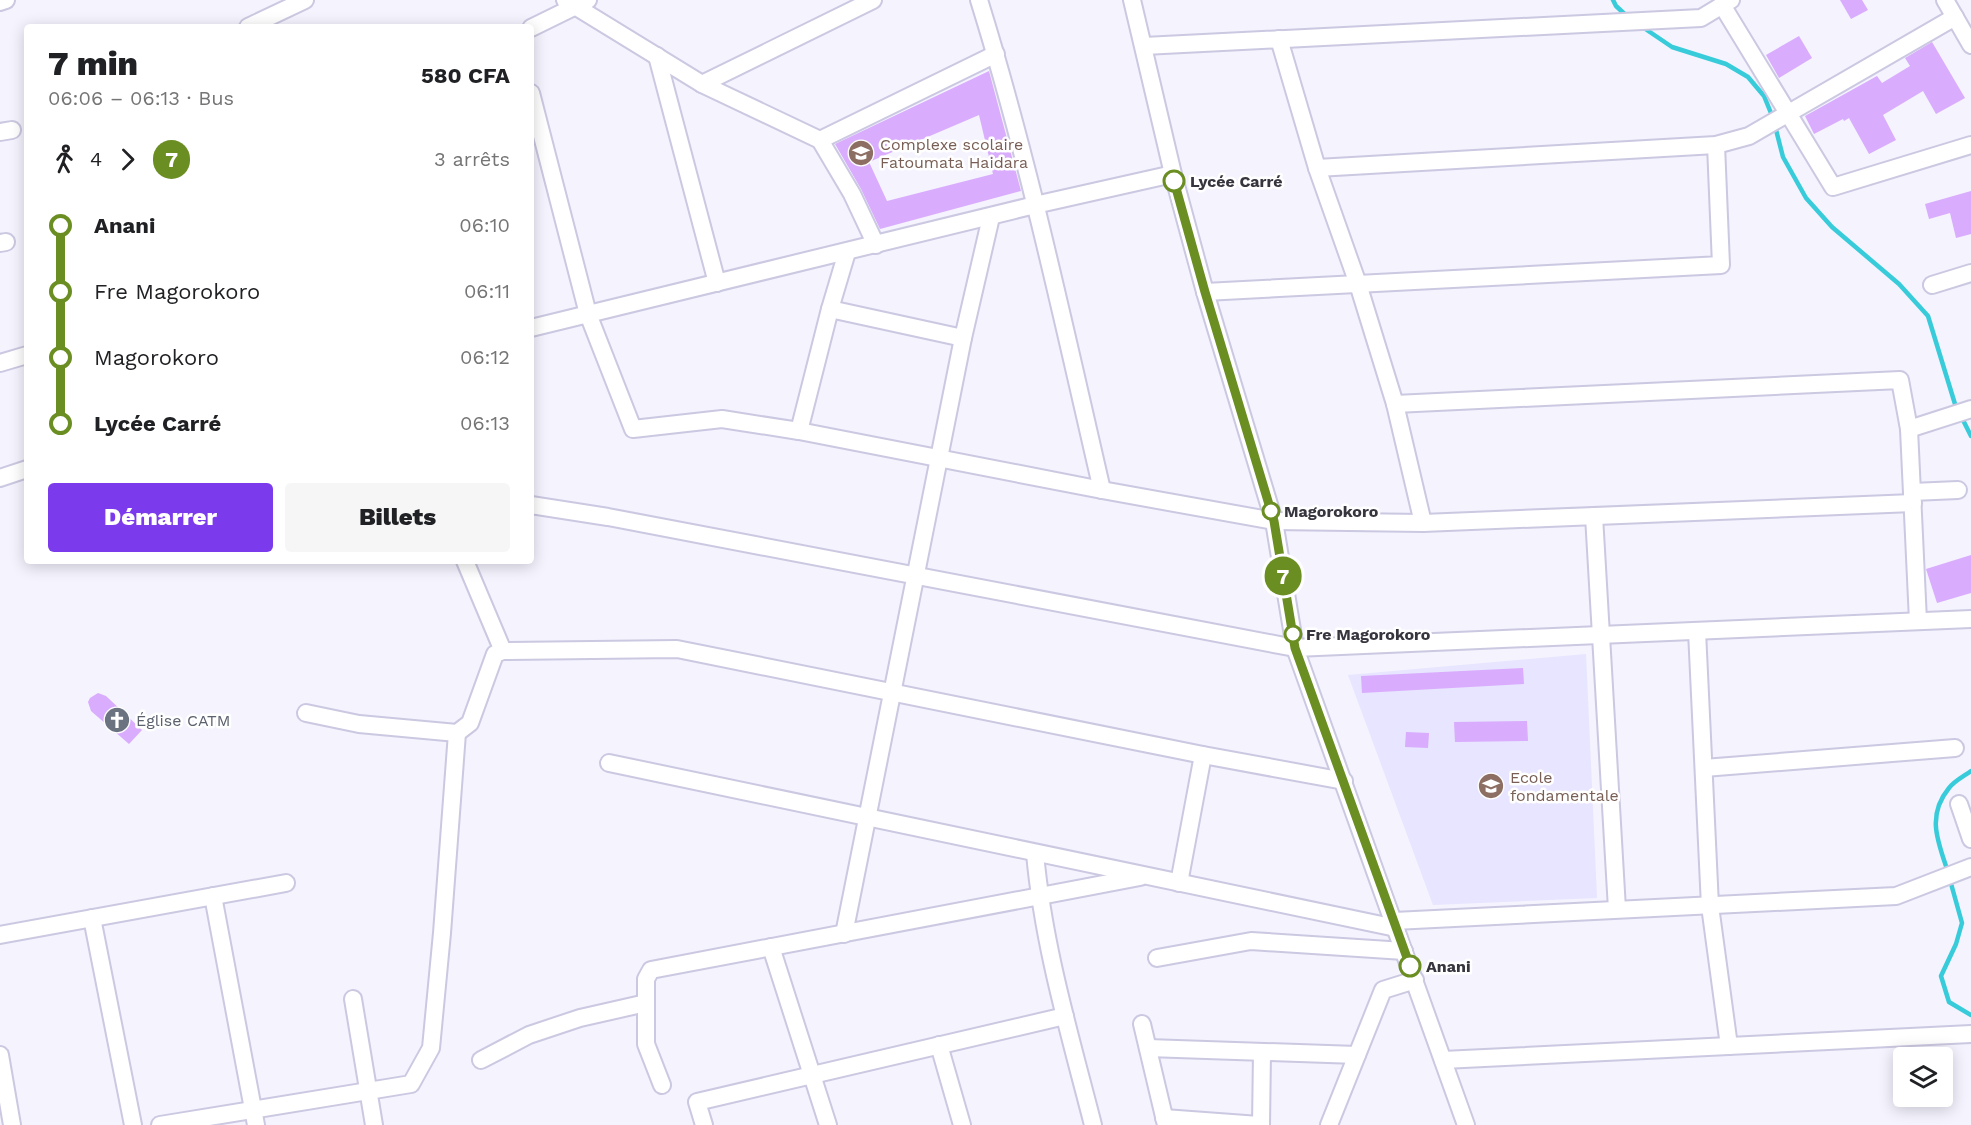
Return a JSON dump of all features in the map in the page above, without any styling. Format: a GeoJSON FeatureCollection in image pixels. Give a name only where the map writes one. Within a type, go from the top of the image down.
{"type":"FeatureCollection","features":[{"type":"Feature","properties":{"kind":"street"},"geometry":{"type":"LineString","coordinates":[[0,2],[6,0]]}},
{"type":"Feature","properties":{"kind":"street"},"geometry":{"type":"LineString","coordinates":[[254,24],[305,0]]}},
{"type":"Feature","properties":{"kind":"street"},"geometry":{"type":"LineString","coordinates":[[702,84],[873,0]]}},
{"type":"Feature","properties":{"kind":"street"},"geometry":{"type":"LineString","coordinates":[[979,0],[996,54],[1035,205],[1102,490]]}},
{"type":"Feature","properties":{"kind":"street"},"geometry":{"type":"LineString","coordinates":[[1132,0],[1173,174],[1205,292],[1274,521],[1295,648],[1466,1125]]}},
{"type":"Feature","properties":{"kind":"street"},"geometry":{"type":"LineString","coordinates":[[1945,0],[1971,45]]}},
{"type":"Feature","properties":{"kind":"street"},"geometry":{"type":"LineString","coordinates":[[534,25],[576,2],[702,84],[819,140],[852,194],[876,245]]}},
{"type":"Feature","properties":{"kind":"street"},"geometry":{"type":"LineString","coordinates":[[1144,46],[1701,18],[1727,3],[1786,115],[1833,187],[1971,145]]}},
{"type":"Feature","properties":{"kind":"street"},"geometry":{"type":"LineString","coordinates":[[1317,168],[1716,145],[1749,136],[1955,17]]}},
{"type":"Feature","properties":{"kind":"street"},"geometry":{"type":"LineString","coordinates":[[1279,39],[1317,168],[1358,284],[1395,404],[1423,523]]}},
{"type":"Feature","properties":{"kind":"street"},"geometry":{"type":"LineString","coordinates":[[819,140],[996,54]]}},
{"type":"Feature","properties":{"kind":"street"},"geometry":{"type":"LineString","coordinates":[[657,56],[717,284]]}},
{"type":"Feature","properties":{"kind":"street"},"geometry":{"type":"LineString","coordinates":[[534,105],[588,315],[633,429],[722,419],[799,431],[1274,521],[1423,523],[1594,516],[1913,497],[1958,490]]}},
{"type":"Feature","properties":{"kind":"street"},"geometry":{"type":"LineString","coordinates":[[1205,292],[1721,265],[1716,145]]}},
{"type":"Feature","properties":{"kind":"street"},"geometry":{"type":"LineString","coordinates":[[534,327],[1035,205],[1173,174]]}},
{"type":"Feature","properties":{"kind":"street"},"geometry":{"type":"LineString","coordinates":[[844,934],[963,338],[991,217]]}},
{"type":"Feature","properties":{"kind":"street"},"geometry":{"type":"LineString","coordinates":[[799,431],[847,252]]}},
{"type":"Feature","properties":{"kind":"street"},"geometry":{"type":"LineString","coordinates":[[1932,285],[1971,273]]}},
{"type":"Feature","properties":{"kind":"street"},"geometry":{"type":"LineString","coordinates":[[830,309],[963,338]]}},
{"type":"Feature","properties":{"kind":"street"},"geometry":{"type":"LineString","coordinates":[[0,363],[24,356]]}},
{"type":"Feature","properties":{"kind":"street"},"geometry":{"type":"LineString","coordinates":[[1395,404],[1900,380],[1909,429],[1918,621]]}},
{"type":"Feature","properties":{"kind":"street"},"geometry":{"type":"LineString","coordinates":[[1909,429],[1971,409]]}},
{"type":"Feature","properties":{"kind":"street"},"geometry":{"type":"LineString","coordinates":[[0,478],[24,470]]}},
{"type":"Feature","properties":{"kind":"street"},"geometry":{"type":"LineString","coordinates":[[534,505],[608,517],[1295,648],[1971,619]]}},
{"type":"Feature","properties":{"kind":"street"},"geometry":{"type":"LineString","coordinates":[[1594,516],[1617,909]]}},
{"type":"Feature","properties":{"kind":"street"},"geometry":{"type":"LineString","coordinates":[[466,564],[503,651]]}},
{"type":"Feature","properties":{"kind":"street"},"geometry":{"type":"LineString","coordinates":[[1697,630],[1710,906],[1729,1046]]}},
{"type":"Feature","properties":{"kind":"street"},"geometry":{"type":"LineString","coordinates":[[306,713],[359,724],[457,733],[470,723],[495,654],[503,651],[677,649],[1203,755],[1344,781]]}},
{"type":"Feature","properties":{"kind":"street"},"geometry":{"type":"LineString","coordinates":[[160,1125],[255,1117],[368,1091],[411,1084],[431,1048],[457,733]]}},
{"type":"Feature","properties":{"kind":"street"},"geometry":{"type":"LineString","coordinates":[[1704,768],[1955,748]]}},
{"type":"Feature","properties":{"kind":"street"},"geometry":{"type":"LineString","coordinates":[[1179,883],[1203,755]]}},
{"type":"Feature","properties":{"kind":"street"},"geometry":{"type":"LineString","coordinates":[[609,763],[1179,883],[1395,925],[1617,909],[1896,896],[1971,867]]}},
{"type":"Feature","properties":{"kind":"street"},"geometry":{"type":"LineString","coordinates":[[1959,804],[1971,839]]}},
{"type":"Feature","properties":{"kind":"street"},"geometry":{"type":"LineString","coordinates":[[1035,852],[1039,898],[1065,1016],[1093,1125]]}},
{"type":"Feature","properties":{"kind":"street"},"geometry":{"type":"LineString","coordinates":[[662,1085],[646,1044],[646,979],[651,970],[1147,876]]}},
{"type":"Feature","properties":{"kind":"street"},"geometry":{"type":"LineString","coordinates":[[0,934],[286,883]]}},
{"type":"Feature","properties":{"kind":"street"},"geometry":{"type":"LineString","coordinates":[[213,896],[255,1117]]}},
{"type":"Feature","properties":{"kind":"street"},"geometry":{"type":"LineString","coordinates":[[92,918],[133,1125]]}},
{"type":"Feature","properties":{"kind":"street"},"geometry":{"type":"LineString","coordinates":[[1157,958],[1251,941],[1404,951]]}},
{"type":"Feature","properties":{"kind":"street"},"geometry":{"type":"LineString","coordinates":[[771,947],[828,1125]]}},
{"type":"Feature","properties":{"kind":"street"},"geometry":{"type":"LineString","coordinates":[[1329,1125],[1383,990],[1415,981]]}},
{"type":"Feature","properties":{"kind":"street"},"geometry":{"type":"LineString","coordinates":[[353,999],[374,1125]]}},
{"type":"Feature","properties":{"kind":"street"},"geometry":{"type":"LineString","coordinates":[[481,1060],[529,1035],[580,1018],[646,1003]]}},
{"type":"Feature","properties":{"kind":"street"},"geometry":{"type":"LineString","coordinates":[[704,1125],[696,1102],[1065,1016]]}},
{"type":"Feature","properties":{"kind":"street"},"geometry":{"type":"LineString","coordinates":[[1142,1024],[1165,1122],[1260,1125],[1262,1052]]}},
{"type":"Feature","properties":{"kind":"street"},"geometry":{"type":"LineString","coordinates":[[1443,1060],[1971,1034]]}},
{"type":"Feature","properties":{"kind":"street"},"geometry":{"type":"LineString","coordinates":[[939,1045],[962,1125]]}},
{"type":"Feature","properties":{"kind":"street"},"geometry":{"type":"LineString","coordinates":[[1148,1048],[1357,1055]]}},
{"type":"Feature","properties":{"kind":"street"},"geometry":{"type":"LineString","coordinates":[[0,1055],[4,1106],[12,1125]]}},
{"type":"Feature","properties":{"kind":"street"},"geometry":{"type":"LineString","coordinates":[[1455,1125],[1459,1104]]}},
{"type":"Feature","properties":{"kind":"shaded area","name":"Ecole fondamentale"},"geometry":{"type":"Polygon","coordinates":[[[1586,654],[1597,898],[1433,905],[1348,675],[1586,654]]]}},
{"type":"Feature","properties":{"kind":"building"},"geometry":{"type":"Polygon","coordinates":[[[1840,0],[1862,0],[1868,10],[1851,19],[1840,0]]]}},
{"type":"Feature","properties":{"kind":"building"},"geometry":{"type":"Polygon","coordinates":[[[1799,36],[1812,58],[1779,78],[1766,55],[1799,36]]]}},
{"type":"Feature","properties":{"kind":"building"},"geometry":{"type":"Polygon","coordinates":[[[1932,42],[1965,98],[1936,114],[1923,91],[1883,115],[1896,140],[1869,154],[1849,118],[1814,134],[1805,116],[1877,76],[1882,83],[1910,66],[1905,58],[1932,42]]]}},
{"type":"Feature","properties":{"kind":"building","name":"Complexe scolaire Fatoumata Haidara"},"geometry":{"type":"Polygon","coordinates":[[[989,71],[1021,191],[880,229],[861,189],[835,144],[989,71]],[[979,115],[869,162],[887,201],[993,174],[979,115]]]}},
{"type":"Feature","properties":{"kind":"building"},"geometry":{"type":"Polygon","coordinates":[[[1971,191],[1971,234],[1956,238],[1950,213],[1929,219],[1925,204],[1971,191]]]}},
{"type":"Feature","properties":{"kind":"building"},"geometry":{"type":"Polygon","coordinates":[[[1971,555],[1971,593],[1937,603],[1926,569],[1971,555]]]}},
{"type":"Feature","properties":{"kind":"building"},"geometry":{"type":"Polygon","coordinates":[[[1523,668],[1524,684],[1362,693],[1361,676],[1523,668]]]}},
{"type":"Feature","properties":{"kind":"building","name":"Église CATM"},"geometry":{"type":"Polygon","coordinates":[[[98,693],[106,696],[142,730],[129,744],[91,711],[88,702],[98,693]]]}},
{"type":"Feature","properties":{"kind":"building"},"geometry":{"type":"Polygon","coordinates":[[[1527,721],[1528,741],[1455,742],[1454,722],[1527,721]]]}},
{"type":"Feature","properties":{"kind":"building"},"geometry":{"type":"Polygon","coordinates":[[[1406,732],[1429,733],[1428,748],[1405,747],[1406,732]]]}},
{"type":"Feature","properties":{"kind":"waterway"},"geometry":{"type":"LineString","coordinates":[[1613,0],[1629,18]]}},
{"type":"Feature","properties":{"kind":"waterway"},"geometry":{"type":"LineString","coordinates":[[1641,26],[1672,47],[1726,64],[1748,77],[1764,96],[1773,118]]}},
{"type":"Feature","properties":{"kind":"waterway"},"geometry":{"type":"LineString","coordinates":[[1775,126],[1783,157],[1806,198],[1832,227],[1899,284],[1928,316],[1955,404],[1971,436]]}},
{"type":"Feature","properties":{"kind":"waterway"},"geometry":{"type":"LineString","coordinates":[[1948,872],[1936,829],[1938,809],[1951,785],[1971,771]]}},
{"type":"Feature","properties":{"kind":"waterway"},"geometry":{"type":"LineString","coordinates":[[1950,880],[1962,923],[1956,944],[1941,976],[1949,1002],[1971,1015]]}},
{"type":"Feature","properties":{"kind":"bus line","name":"7"},"geometry":{"type":"LineString","coordinates":[[1174,181],[1274,521],[1295,648],[1410,966]]}},
{"type":"Feature","properties":{"kind":"place","name":"Complexe scolaire Fatoumata Haidara"},"geometry":{"type":"Point","coordinates":[861,153]}},
{"type":"Feature","properties":{"kind":"place","name":"Lycée Carré"},"geometry":{"type":"Point","coordinates":[1174,181]}},
{"type":"Feature","properties":{"kind":"place","name":"Magorokoro"},"geometry":{"type":"Point","coordinates":[1271,511]}},
{"type":"Feature","properties":{"kind":"place","name":"Fre Magorokoro"},"geometry":{"type":"Point","coordinates":[1293,634]}},
{"type":"Feature","properties":{"kind":"place","name":"Église CATM"},"geometry":{"type":"Point","coordinates":[117,720]}},
{"type":"Feature","properties":{"kind":"place","name":"Ecole fondamentale"},"geometry":{"type":"Point","coordinates":[1491,786]}},
{"type":"Feature","properties":{"kind":"place","name":"Anani"},"geometry":{"type":"Point","coordinates":[1410,966]}}]}
